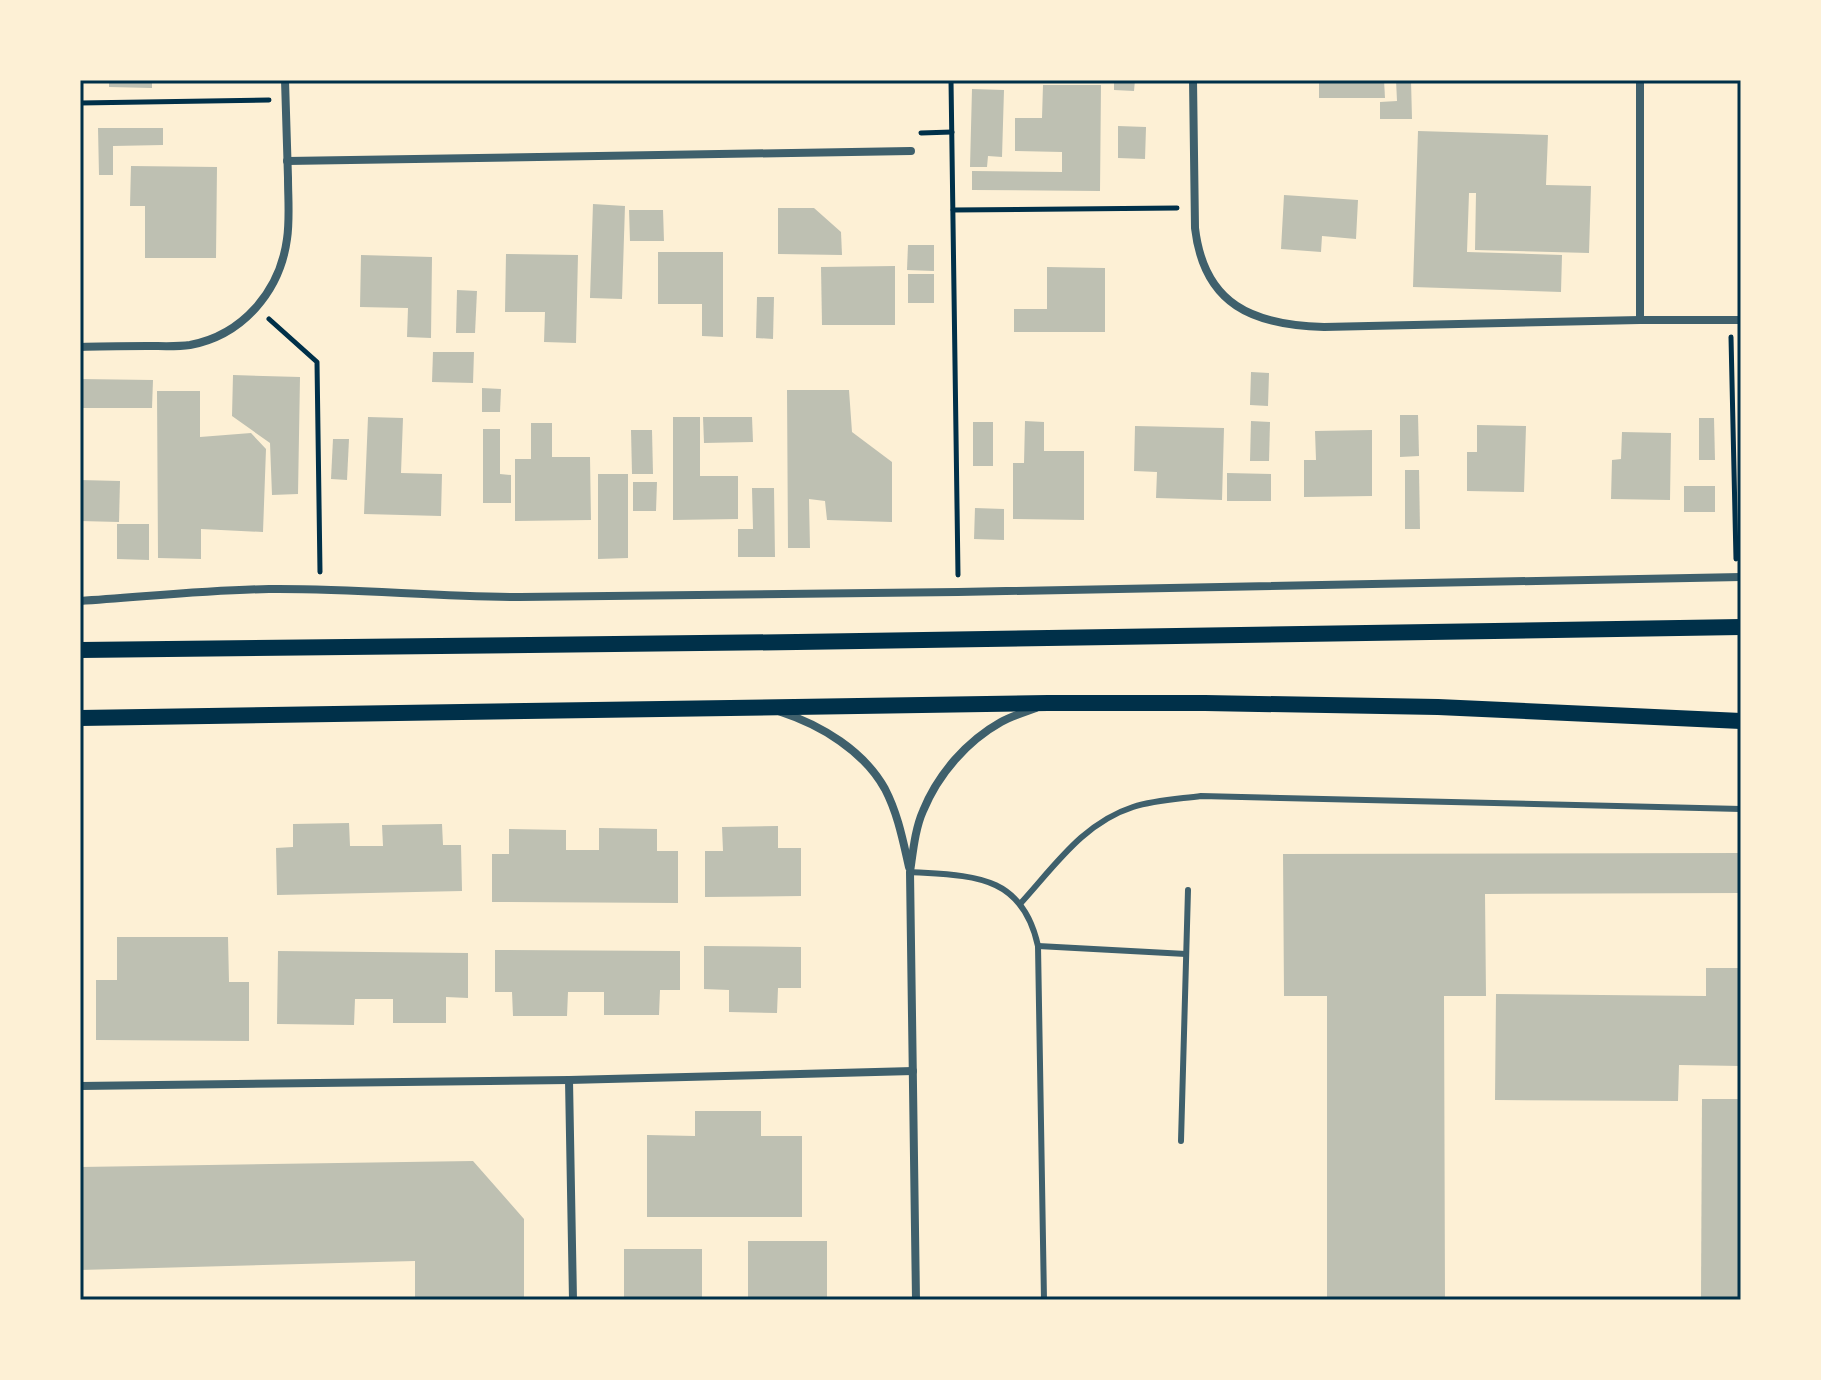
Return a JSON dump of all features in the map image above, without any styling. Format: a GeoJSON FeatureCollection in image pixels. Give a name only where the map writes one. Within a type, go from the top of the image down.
{"type":"FeatureCollection","features":[{"type":"Feature","properties":{"kind":"main road"},"geometry":{"type":"LineString","coordinates":[[80,650],[1741,627]]}},
{"type":"Feature","properties":{"kind":"main road"},"geometry":{"type":"LineString","coordinates":[[80,718],[1205,703],[1423,707],[1741,721]]}},
{"type":"Feature","properties":{"kind":"street"},"geometry":{"type":"LineString","coordinates":[[80,347],[187,345],[206,341],[226,333],[257,308],[282,264],[287,239],[285,80]]}},
{"type":"Feature","properties":{"kind":"street"},"geometry":{"type":"LineString","coordinates":[[1193,80],[1197,248],[1214,284],[1228,299],[1262,320],[1303,327],[1741,320]]}},
{"type":"Feature","properties":{"kind":"street"},"geometry":{"type":"LineString","coordinates":[[1640,80],[1640,320]]}},
{"type":"Feature","properties":{"kind":"street"},"geometry":{"type":"LineString","coordinates":[[287,161],[911,151]]}},
{"type":"Feature","properties":{"kind":"street"},"geometry":{"type":"LineString","coordinates":[[80,601],[227,591],[320,589],[504,597],[1738,577]]}},
{"type":"Feature","properties":{"kind":"street"},"geometry":{"type":"LineString","coordinates":[[910,872],[922,813],[936,785],[954,761],[1002,721],[1048,703]]}},
{"type":"Feature","properties":{"kind":"street"},"geometry":{"type":"LineString","coordinates":[[772,708],[798,717],[846,746],[884,787],[901,828],[910,872],[916,1300]]}},
{"type":"Feature","properties":{"kind":"street"},"geometry":{"type":"LineString","coordinates":[[80,1086],[569,1080],[913,1071]]}},
{"type":"Feature","properties":{"kind":"street"},"geometry":{"type":"LineString","coordinates":[[569,1080],[573,1300]]}},
{"type":"Feature","properties":{"kind":"lane"},"geometry":{"type":"LineString","coordinates":[[1020,904],[1081,837],[1106,818],[1137,806],[1201,796],[1741,809]]}},
{"type":"Feature","properties":{"kind":"lane"},"geometry":{"type":"LineString","coordinates":[[910,872],[966,876],[996,884],[1020,904],[1034,931],[1038,946],[1044,1300]]}},
{"type":"Feature","properties":{"kind":"lane"},"geometry":{"type":"LineString","coordinates":[[1181,1141],[1188,890]]}},
{"type":"Feature","properties":{"kind":"lane"},"geometry":{"type":"LineString","coordinates":[[1038,946],[1186,954]]}},
{"type":"Feature","properties":{"kind":"path"},"geometry":{"type":"LineString","coordinates":[[951,80],[958,592]]}},
{"type":"Feature","properties":{"kind":"path"},"geometry":{"type":"LineString","coordinates":[[80,103],[286,100]]}},
{"type":"Feature","properties":{"kind":"path"},"geometry":{"type":"LineString","coordinates":[[953,210],[1194,208]]}},
{"type":"Feature","properties":{"kind":"path"},"geometry":{"type":"LineString","coordinates":[[257,308],[317,362],[320,589]]}},
{"type":"Feature","properties":{"kind":"path"},"geometry":{"type":"LineString","coordinates":[[1731,320],[1738,577]]}},
{"type":"Feature","properties":{"kind":"building"},"geometry":{"type":"Polygon","coordinates":[[[109,80],[152,80],[152,88],[109,87],[109,80]]]}},
{"type":"Feature","properties":{"kind":"building"},"geometry":{"type":"Polygon","coordinates":[[[1114,80],[1135,80],[1134,91],[1114,90],[1114,80]]]}},
{"type":"Feature","properties":{"kind":"building"},"geometry":{"type":"Polygon","coordinates":[[[1319,80],[1384,80],[1385,98],[1319,98],[1319,80]]]}},
{"type":"Feature","properties":{"kind":"building"},"geometry":{"type":"Polygon","coordinates":[[[1396,80],[1411,80],[1412,119],[1380,119],[1380,102],[1397,101],[1396,80]]]}},
{"type":"Feature","properties":{"kind":"building"},"geometry":{"type":"Polygon","coordinates":[[[1043,85],[1101,85],[1100,191],[972,190],[972,171],[1062,172],[1062,152],[1015,151],[1015,118],[1042,118],[1043,85]]]}},
{"type":"Feature","properties":{"kind":"building"},"geometry":{"type":"Polygon","coordinates":[[[972,89],[1004,90],[1002,157],[988,156],[987,167],[970,167],[972,89]]]}},
{"type":"Feature","properties":{"kind":"building"},"geometry":{"type":"Polygon","coordinates":[[[1118,126],[1146,127],[1145,159],[1118,158],[1118,126]]]}},
{"type":"Feature","properties":{"kind":"building"},"geometry":{"type":"Polygon","coordinates":[[[98,128],[163,128],[163,145],[113,146],[113,175],[99,175],[98,128]]]}},
{"type":"Feature","properties":{"kind":"building"},"geometry":{"type":"Polygon","coordinates":[[[1418,131],[1548,135],[1546,185],[1591,186],[1589,253],[1475,250],[1476,193],[1469,193],[1467,252],[1562,255],[1561,292],[1413,287],[1418,131]]]}},
{"type":"Feature","properties":{"kind":"building"},"geometry":{"type":"Polygon","coordinates":[[[131,166],[217,167],[216,258],[145,258],[145,206],[130,206],[131,166]]]}},
{"type":"Feature","properties":{"kind":"building"},"geometry":{"type":"Polygon","coordinates":[[[1284,195],[1358,200],[1356,239],[1322,236],[1321,252],[1281,249],[1284,195]]]}},
{"type":"Feature","properties":{"kind":"building"},"geometry":{"type":"Polygon","coordinates":[[[593,204],[625,206],[622,299],[590,298],[593,204]]]}},
{"type":"Feature","properties":{"kind":"building"},"geometry":{"type":"Polygon","coordinates":[[[778,208],[814,208],[841,232],[842,255],[778,254],[778,208]]]}},
{"type":"Feature","properties":{"kind":"building"},"geometry":{"type":"Polygon","coordinates":[[[629,210],[663,210],[664,241],[630,241],[629,210]]]}},
{"type":"Feature","properties":{"kind":"building"},"geometry":{"type":"Polygon","coordinates":[[[908,245],[934,245],[934,271],[907,270],[908,245]]]}},
{"type":"Feature","properties":{"kind":"building"},"geometry":{"type":"Polygon","coordinates":[[[658,252],[723,252],[723,337],[702,336],[702,304],[658,304],[658,252]]]}},
{"type":"Feature","properties":{"kind":"building"},"geometry":{"type":"Polygon","coordinates":[[[506,254],[578,255],[576,343],[544,342],[545,312],[505,312],[506,254]]]}},
{"type":"Feature","properties":{"kind":"building"},"geometry":{"type":"Polygon","coordinates":[[[361,255],[432,257],[431,338],[407,337],[408,308],[360,307],[361,255]]]}},
{"type":"Feature","properties":{"kind":"building"},"geometry":{"type":"Polygon","coordinates":[[[895,266],[895,325],[822,325],[821,267],[895,266]]]}},
{"type":"Feature","properties":{"kind":"building"},"geometry":{"type":"Polygon","coordinates":[[[1047,267],[1105,268],[1105,332],[1014,332],[1014,309],[1047,309],[1047,267]]]}},
{"type":"Feature","properties":{"kind":"building"},"geometry":{"type":"Polygon","coordinates":[[[908,274],[934,274],[934,303],[908,303],[908,274]]]}},
{"type":"Feature","properties":{"kind":"building"},"geometry":{"type":"Polygon","coordinates":[[[457,290],[477,291],[475,333],[456,333],[457,290]]]}},
{"type":"Feature","properties":{"kind":"building"},"geometry":{"type":"Polygon","coordinates":[[[757,297],[774,297],[773,339],[756,338],[757,297]]]}},
{"type":"Feature","properties":{"kind":"building"},"geometry":{"type":"Polygon","coordinates":[[[433,352],[474,352],[473,383],[432,382],[433,352]]]}},
{"type":"Feature","properties":{"kind":"building"},"geometry":{"type":"Polygon","coordinates":[[[1251,372],[1269,373],[1268,406],[1250,405],[1251,372]]]}},
{"type":"Feature","properties":{"kind":"building"},"geometry":{"type":"Polygon","coordinates":[[[233,375],[300,377],[298,494],[272,495],[270,443],[232,416],[233,375]]]}},
{"type":"Feature","properties":{"kind":"building"},"geometry":{"type":"Polygon","coordinates":[[[80,379],[153,380],[152,408],[80,408],[80,379]]]}},
{"type":"Feature","properties":{"kind":"building"},"geometry":{"type":"Polygon","coordinates":[[[482,388],[501,389],[500,412],[482,412],[482,388]]]}},
{"type":"Feature","properties":{"kind":"building"},"geometry":{"type":"Polygon","coordinates":[[[787,390],[849,390],[852,432],[892,462],[892,522],[827,520],[825,501],[809,499],[810,548],[788,548],[787,390]]]}},
{"type":"Feature","properties":{"kind":"building"},"geometry":{"type":"Polygon","coordinates":[[[157,391],[200,391],[200,437],[251,433],[266,449],[263,532],[201,529],[201,559],[158,558],[157,391]]]}},
{"type":"Feature","properties":{"kind":"building"},"geometry":{"type":"Polygon","coordinates":[[[1400,415],[1418,415],[1419,456],[1400,457],[1400,415]]]}},
{"type":"Feature","properties":{"kind":"building"},"geometry":{"type":"Polygon","coordinates":[[[368,417],[403,418],[401,473],[442,474],[441,516],[364,514],[368,417]]]}},
{"type":"Feature","properties":{"kind":"building"},"geometry":{"type":"Polygon","coordinates":[[[673,417],[700,417],[700,476],[738,476],[738,519],[673,520],[673,417]]]}},
{"type":"Feature","properties":{"kind":"building"},"geometry":{"type":"Polygon","coordinates":[[[703,417],[752,417],[753,442],[704,443],[703,417]]]}},
{"type":"Feature","properties":{"kind":"building"},"geometry":{"type":"Polygon","coordinates":[[[1699,418],[1714,418],[1715,460],[1699,460],[1699,418]]]}},
{"type":"Feature","properties":{"kind":"building"},"geometry":{"type":"Polygon","coordinates":[[[1025,421],[1044,422],[1044,451],[1084,451],[1084,520],[1013,519],[1013,463],[1024,463],[1025,421]]]}},
{"type":"Feature","properties":{"kind":"building"},"geometry":{"type":"Polygon","coordinates":[[[1251,421],[1270,422],[1269,461],[1250,461],[1251,421]]]}},
{"type":"Feature","properties":{"kind":"building"},"geometry":{"type":"Polygon","coordinates":[[[973,422],[993,422],[993,466],[973,466],[973,422]]]}},
{"type":"Feature","properties":{"kind":"building"},"geometry":{"type":"Polygon","coordinates":[[[531,423],[552,423],[552,457],[590,457],[591,520],[515,521],[515,459],[531,459],[531,423]]]}},
{"type":"Feature","properties":{"kind":"building"},"geometry":{"type":"Polygon","coordinates":[[[1477,425],[1526,426],[1524,492],[1467,491],[1467,452],[1477,452],[1477,425]]]}},
{"type":"Feature","properties":{"kind":"building"},"geometry":{"type":"Polygon","coordinates":[[[1135,426],[1224,428],[1222,500],[1156,498],[1157,472],[1134,471],[1135,426]]]}},
{"type":"Feature","properties":{"kind":"building"},"geometry":{"type":"Polygon","coordinates":[[[483,429],[500,429],[500,474],[511,475],[511,503],[483,503],[483,429]]]}},
{"type":"Feature","properties":{"kind":"building"},"geometry":{"type":"Polygon","coordinates":[[[631,430],[652,430],[653,474],[632,474],[631,430]]]}},
{"type":"Feature","properties":{"kind":"building"},"geometry":{"type":"Polygon","coordinates":[[[1372,430],[1372,496],[1304,497],[1304,460],[1316,460],[1315,431],[1372,430]]]}},
{"type":"Feature","properties":{"kind":"building"},"geometry":{"type":"Polygon","coordinates":[[[1622,432],[1671,433],[1670,500],[1611,499],[1612,460],[1621,459],[1622,432]]]}},
{"type":"Feature","properties":{"kind":"building"},"geometry":{"type":"Polygon","coordinates":[[[333,439],[349,439],[347,480],[331,479],[333,439]]]}},
{"type":"Feature","properties":{"kind":"building"},"geometry":{"type":"Polygon","coordinates":[[[1405,470],[1419,470],[1420,529],[1405,529],[1405,470]]]}},
{"type":"Feature","properties":{"kind":"building"},"geometry":{"type":"Polygon","coordinates":[[[1227,473],[1271,474],[1271,501],[1227,501],[1227,473]]]}},
{"type":"Feature","properties":{"kind":"building"},"geometry":{"type":"Polygon","coordinates":[[[598,474],[628,474],[628,558],[598,559],[598,474]]]}},
{"type":"Feature","properties":{"kind":"building"},"geometry":{"type":"Polygon","coordinates":[[[80,480],[120,481],[119,522],[80,521],[80,480]]]}},
{"type":"Feature","properties":{"kind":"building"},"geometry":{"type":"Polygon","coordinates":[[[633,482],[657,482],[656,511],[633,511],[633,482]]]}},
{"type":"Feature","properties":{"kind":"building"},"geometry":{"type":"Polygon","coordinates":[[[1684,486],[1715,486],[1715,512],[1684,512],[1684,486]]]}},
{"type":"Feature","properties":{"kind":"building"},"geometry":{"type":"Polygon","coordinates":[[[752,488],[774,488],[775,557],[738,557],[738,529],[753,529],[752,488]]]}},
{"type":"Feature","properties":{"kind":"building"},"geometry":{"type":"Polygon","coordinates":[[[975,508],[1004,509],[1004,540],[974,539],[975,508]]]}},
{"type":"Feature","properties":{"kind":"building"},"geometry":{"type":"Polygon","coordinates":[[[117,524],[149,524],[149,560],[117,559],[117,524]]]}},
{"type":"Feature","properties":{"kind":"building"},"geometry":{"type":"Polygon","coordinates":[[[349,823],[350,846],[383,846],[382,825],[442,824],[443,845],[461,845],[462,891],[277,895],[276,848],[293,847],[293,824],[349,823]]]}},
{"type":"Feature","properties":{"kind":"building"},"geometry":{"type":"Polygon","coordinates":[[[778,826],[778,848],[801,848],[801,896],[705,897],[705,851],[723,851],[722,827],[778,826]]]}},
{"type":"Feature","properties":{"kind":"building"},"geometry":{"type":"Polygon","coordinates":[[[599,828],[657,829],[657,851],[678,851],[678,903],[492,902],[492,854],[509,854],[509,829],[566,830],[566,850],[599,850],[599,828]]]}},
{"type":"Feature","properties":{"kind":"building"},"geometry":{"type":"Polygon","coordinates":[[[1741,853],[1741,893],[1485,894],[1486,996],[1444,996],[1445,1300],[1327,1300],[1327,996],[1284,996],[1283,854],[1741,853]]]}},
{"type":"Feature","properties":{"kind":"building"},"geometry":{"type":"Polygon","coordinates":[[[117,937],[228,937],[229,982],[249,982],[249,1041],[96,1040],[96,980],[117,980],[117,937]]]}},
{"type":"Feature","properties":{"kind":"building"},"geometry":{"type":"Polygon","coordinates":[[[704,946],[801,947],[801,988],[778,988],[777,1013],[729,1012],[729,990],[704,989],[704,946]]]}},
{"type":"Feature","properties":{"kind":"building"},"geometry":{"type":"Polygon","coordinates":[[[495,950],[680,951],[680,990],[660,990],[659,1015],[604,1015],[604,992],[568,992],[567,1016],[513,1016],[512,992],[495,992],[495,950]]]}},
{"type":"Feature","properties":{"kind":"building"},"geometry":{"type":"Polygon","coordinates":[[[278,951],[468,953],[468,998],[446,997],[446,1023],[393,1023],[393,999],[355,999],[354,1025],[277,1024],[278,951]]]}},
{"type":"Feature","properties":{"kind":"building"},"geometry":{"type":"Polygon","coordinates":[[[1706,968],[1741,968],[1741,1066],[1679,1065],[1678,1101],[1495,1100],[1496,994],[1706,996],[1706,968]]]}},
{"type":"Feature","properties":{"kind":"building"},"geometry":{"type":"Polygon","coordinates":[[[1702,1099],[1741,1099],[1741,1300],[1701,1300],[1702,1099]]]}},
{"type":"Feature","properties":{"kind":"building"},"geometry":{"type":"Polygon","coordinates":[[[695,1111],[761,1111],[761,1136],[802,1136],[802,1217],[647,1217],[647,1135],[695,1136],[695,1111]]]}},
{"type":"Feature","properties":{"kind":"building"},"geometry":{"type":"Polygon","coordinates":[[[473,1161],[524,1219],[524,1300],[415,1300],[415,1261],[80,1270],[80,1167],[473,1161]]]}},
{"type":"Feature","properties":{"kind":"building"},"geometry":{"type":"Polygon","coordinates":[[[748,1241],[827,1241],[827,1300],[748,1300],[748,1241]]]}},
{"type":"Feature","properties":{"kind":"building"},"geometry":{"type":"Polygon","coordinates":[[[624,1249],[702,1249],[702,1300],[624,1300],[624,1249]]]}}]}
